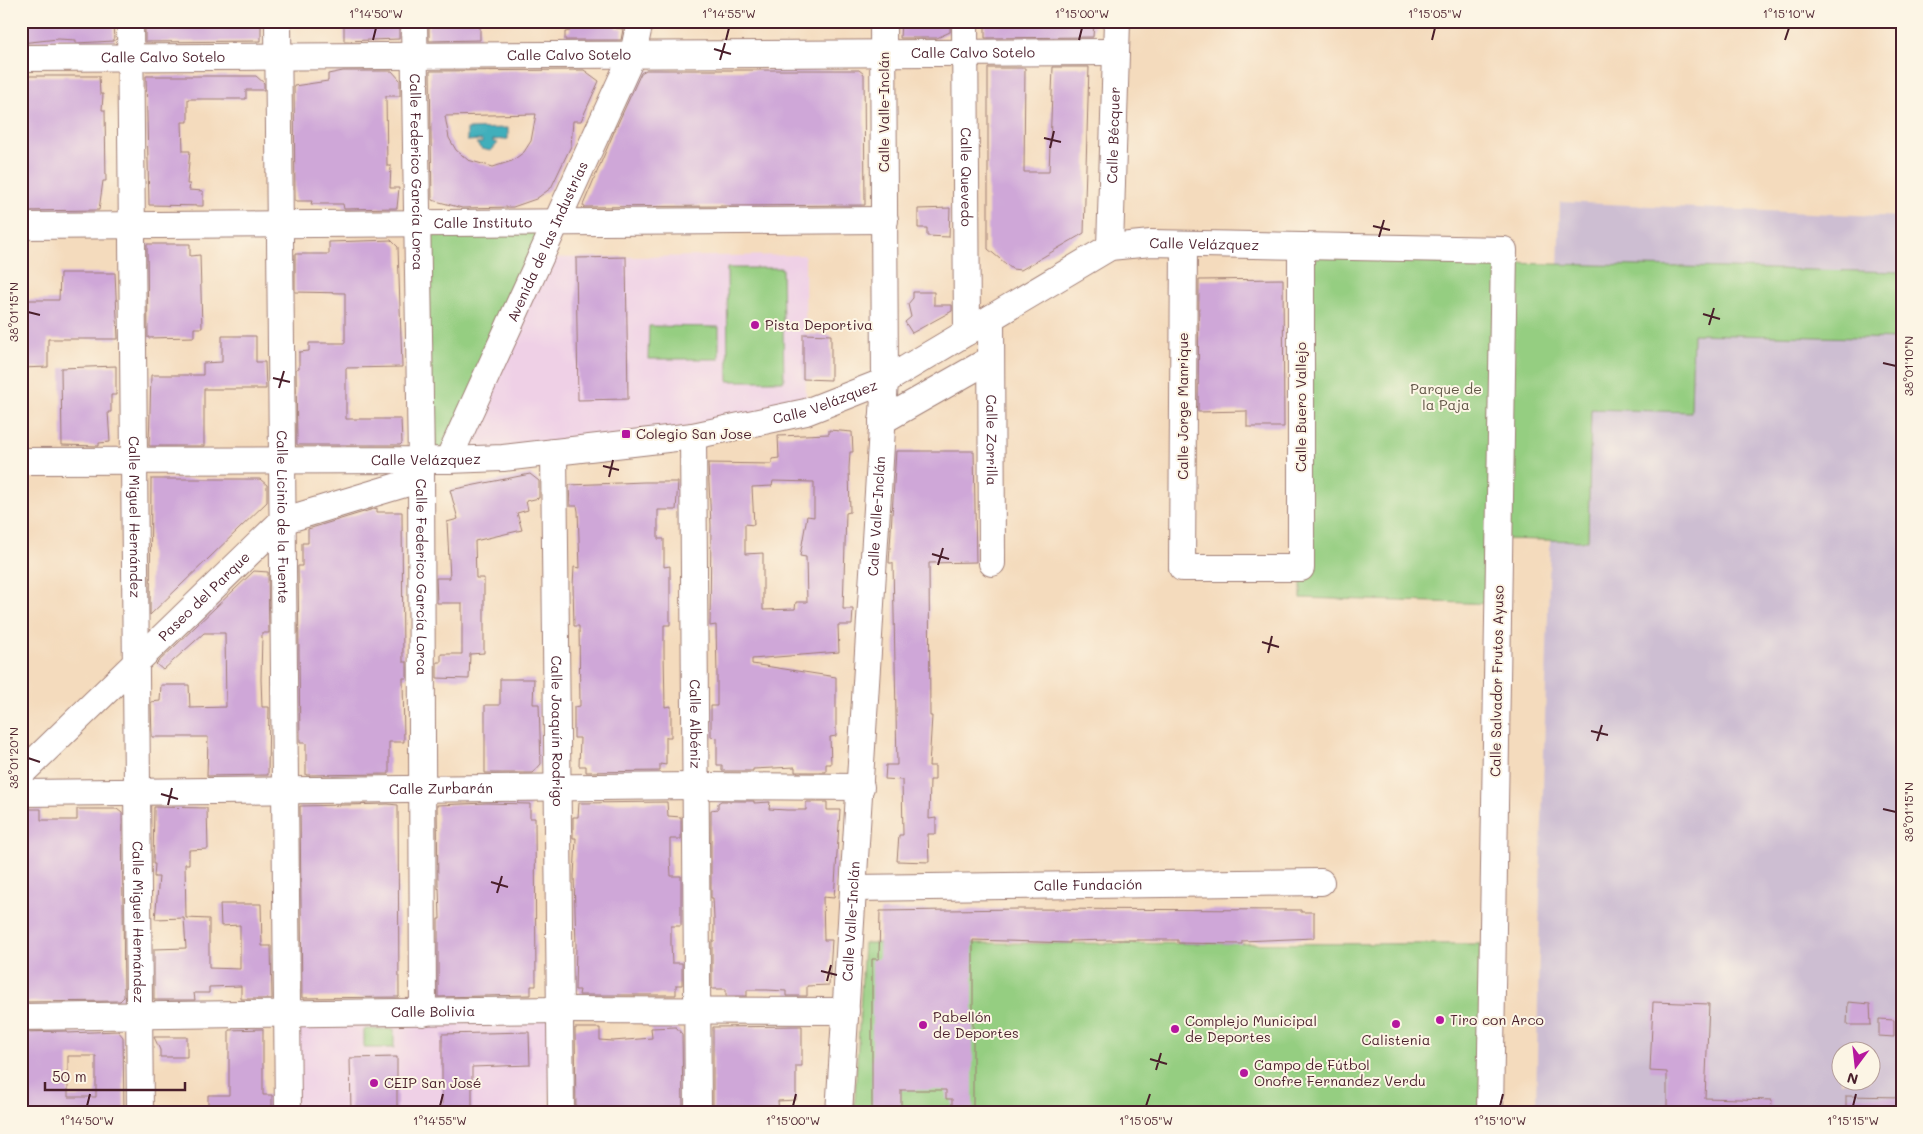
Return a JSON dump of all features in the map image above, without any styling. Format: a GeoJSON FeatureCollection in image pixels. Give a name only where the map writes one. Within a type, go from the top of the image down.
{"type":"FeatureCollection","features":[{"type":"Feature","properties":{"kind":"street","name":"Calle Miguel Hernández"},"geometry":{"type":"LineString","coordinates":[[130,21],[140,1113]]}},
{"type":"Feature","properties":{"kind":"street","name":"Calle Licinio de la Fuente"},"geometry":{"type":"LineString","coordinates":[[278,21],[282,521],[289,1013],[288,1113]]}},
{"type":"Feature","properties":{"kind":"street","name":"Calle Federico García Lorca"},"geometry":{"type":"LineString","coordinates":[[414,21],[421,470],[423,1013]]}},
{"type":"Feature","properties":{"kind":"street","name":"Avenida de las Industrias"},"geometry":{"type":"LineString","coordinates":[[448,460],[633,54],[640,21]]}},
{"type":"Feature","properties":{"kind":"street","name":"Calle Valle-Inclán"},"geometry":{"type":"LineString","coordinates":[[839,1113],[861,787],[885,381],[883,21]]}},
{"type":"Feature","properties":{"kind":"street","name":"Calle Quevedo"},"geometry":{"type":"LineString","coordinates":[[965,21],[967,332]]}},
{"type":"Feature","properties":{"kind":"street","name":"Calle Bécquer"},"geometry":{"type":"LineString","coordinates":[[1110,248],[1117,21]]}},
{"type":"Feature","properties":{"kind":"street","name":"Calle Calvo Sotelo"},"geometry":{"type":"LineString","coordinates":[[21,58],[130,59],[414,55],[1116,52]]}},
{"type":"Feature","properties":{"kind":"street","name":"Calle Instituto"},"geometry":{"type":"LineString","coordinates":[[21,226],[280,225],[417,222],[554,224],[885,220]]}},
{"type":"Feature","properties":{"kind":"street","name":"Calle Velázquez"},"geometry":{"type":"LineString","coordinates":[[21,461],[282,461],[421,470],[448,460],[554,452],[693,436],[806,412],[885,381],[1110,248],[1151,243],[1504,250]]}},
{"type":"Feature","properties":{"kind":"street","name":"Calle Jorge Manrique"},"geometry":{"type":"LineString","coordinates":[[1184,244],[1182,568],[1301,568]]}},
{"type":"Feature","properties":{"kind":"street","name":"Calle Buero Vallejo"},"geometry":{"type":"LineString","coordinates":[[1301,246],[1301,568]]}},
{"type":"Feature","properties":{"kind":"street","name":"Calle Salvador Frutos Ayuso"},"geometry":{"type":"LineString","coordinates":[[1490,1113],[1504,250]]}},
{"type":"Feature","properties":{"kind":"street","name":"Calle Zorrilla"},"geometry":{"type":"LineString","coordinates":[[991,318],[992,564]]}},
{"type":"Feature","properties":{"kind":"street"},"geometry":{"type":"LineString","coordinates":[[882,421],[991,359]]}},
{"type":"Feature","properties":{"kind":"street","name":"Calle Albéniz"},"geometry":{"type":"LineString","coordinates":[[693,436],[698,1113]]}},
{"type":"Feature","properties":{"kind":"street","name":"Calle Joaquín Rodrigo"},"geometry":{"type":"LineString","coordinates":[[554,452],[561,1113]]}},
{"type":"Feature","properties":{"kind":"street","name":"Paseo del Parque"},"geometry":{"type":"LineString","coordinates":[[21,774],[136,660],[282,521],[421,470]]}},
{"type":"Feature","properties":{"kind":"street","name":"Calle Zurbarán"},"geometry":{"type":"LineString","coordinates":[[21,793],[695,786],[861,787]]}},
{"type":"Feature","properties":{"kind":"street","name":"Calle Fundación"},"geometry":{"type":"LineString","coordinates":[[854,888],[1321,882]]}},
{"type":"Feature","properties":{"kind":"street","name":"Calle Bolivia"},"geometry":{"type":"LineString","coordinates":[[21,1017],[560,1010],[846,1011]]}},
{"type":"Feature","properties":{"kind":"shaded area"},"geometry":{"type":"Polygon","coordinates":[[[1560,202],[1902,217],[1902,1113],[1536,1113],[1540,890],[1560,202]]]}},
{"type":"Feature","properties":{"kind":"shaded area"},"geometry":{"type":"Polygon","coordinates":[[[805,255],[806,412],[448,460],[539,258],[805,255]]]}},
{"type":"Feature","properties":{"kind":"shaded area"},"geometry":{"type":"Polygon","coordinates":[[[549,1010],[550,1113],[288,1113],[289,1013],[549,1010]]]}},
{"type":"Feature","properties":{"kind":"green space"},"geometry":{"type":"Polygon","coordinates":[[[417,222],[554,224],[448,460],[421,461],[417,222]]]}},
{"type":"Feature","properties":{"kind":"green space","name":"Parque de la Paja"},"geometry":{"type":"Polygon","coordinates":[[[1301,246],[1505,263],[1902,272],[1902,339],[1693,334],[1691,412],[1591,409],[1588,541],[1500,539],[1499,604],[1301,598],[1301,246]]]}},
{"type":"Feature","properties":{"kind":"green space","name":"Pista Deportiva"},"geometry":{"type":"Polygon","coordinates":[[[727,268],[782,268],[784,381],[728,381],[727,268]]]}},
{"type":"Feature","properties":{"kind":"green space"},"geometry":{"type":"Polygon","coordinates":[[[649,326],[719,327],[719,359],[648,359],[649,326]]]}},
{"type":"Feature","properties":{"kind":"green space","name":"Complejo Municipal de Deportes"},"geometry":{"type":"Polygon","coordinates":[[[864,943],[1492,944],[1490,1113],[854,1113],[864,943]]]}},
{"type":"Feature","properties":{"kind":"green space"},"geometry":{"type":"Polygon","coordinates":[[[364,1029],[394,1029],[394,1048],[364,1048],[364,1029]]]}},
{"type":"Feature","properties":{"kind":"water"},"geometry":{"type":"Polygon","coordinates":[[[508,128],[508,139],[493,140],[493,142],[498,143],[491,151],[481,149],[476,143],[482,143],[482,140],[467,141],[467,129],[508,128]]]}},
{"type":"Feature","properties":{"kind":"building"},"geometry":{"type":"Polygon","coordinates":[[[21,21],[113,21],[114,41],[76,43],[76,40],[58,39],[21,43],[21,21]]]}},
{"type":"Feature","properties":{"kind":"building"},"geometry":{"type":"Polygon","coordinates":[[[145,21],[261,21],[261,41],[145,42],[145,21]]]}},
{"type":"Feature","properties":{"kind":"building"},"geometry":{"type":"Polygon","coordinates":[[[344,21],[399,21],[399,39],[344,41],[344,21]]]}},
{"type":"Feature","properties":{"kind":"building"},"geometry":{"type":"Polygon","coordinates":[[[429,21],[480,21],[480,40],[429,41],[429,21]]]}},
{"type":"Feature","properties":{"kind":"building"},"geometry":{"type":"Polygon","coordinates":[[[570,21],[616,21],[616,28],[623,29],[621,40],[565,40],[565,32],[570,31],[570,21]]]}},
{"type":"Feature","properties":{"kind":"building"},"geometry":{"type":"Polygon","coordinates":[[[901,21],[950,21],[950,32],[937,38],[900,38],[901,21]]]}},
{"type":"Feature","properties":{"kind":"building"},"geometry":{"type":"Polygon","coordinates":[[[985,21],[1094,21],[1093,37],[985,38],[985,21]]]}},
{"type":"Feature","properties":{"kind":"building"},"geometry":{"type":"Polygon","coordinates":[[[1053,67],[1089,67],[1084,233],[1021,270],[1012,269],[988,249],[988,68],[1025,68],[1024,172],[1049,172],[1053,67]]]}},
{"type":"Feature","properties":{"kind":"building"},"geometry":{"type":"Polygon","coordinates":[[[584,70],[599,81],[581,121],[573,121],[571,146],[551,188],[536,199],[513,207],[462,208],[432,200],[430,71],[584,70]],[[536,114],[445,116],[449,138],[456,150],[468,160],[493,167],[512,161],[524,152],[531,141],[536,114]]]}},
{"type":"Feature","properties":{"kind":"building"},"geometry":{"type":"Polygon","coordinates":[[[646,70],[859,70],[864,74],[865,205],[584,207],[583,205],[614,132],[641,73],[646,70]]]}},
{"type":"Feature","properties":{"kind":"building"},"geometry":{"type":"Polygon","coordinates":[[[343,71],[392,71],[400,80],[400,96],[386,96],[387,166],[391,166],[390,188],[399,188],[397,208],[344,209],[343,204],[311,204],[312,201],[295,201],[294,86],[328,81],[328,74],[343,71]]]}},
{"type":"Feature","properties":{"kind":"building"},"geometry":{"type":"Polygon","coordinates":[[[21,76],[99,76],[100,94],[103,94],[102,110],[105,110],[106,181],[103,181],[99,210],[21,211],[21,76]]]}},
{"type":"Feature","properties":{"kind":"building"},"geometry":{"type":"Polygon","coordinates":[[[146,76],[256,76],[264,83],[264,90],[246,90],[246,99],[188,99],[188,122],[182,122],[183,151],[190,151],[187,184],[190,184],[189,190],[203,191],[203,206],[149,205],[146,76]]]}},
{"type":"Feature","properties":{"kind":"building"},"geometry":{"type":"Polygon","coordinates":[[[950,208],[949,237],[927,236],[927,228],[918,228],[918,209],[950,208]]]}},
{"type":"Feature","properties":{"kind":"building"},"geometry":{"type":"Polygon","coordinates":[[[391,240],[398,247],[402,367],[346,368],[346,419],[401,419],[402,443],[400,445],[297,445],[296,369],[299,368],[299,352],[309,351],[309,343],[345,343],[345,293],[295,292],[295,254],[329,254],[329,242],[391,240]]]}},
{"type":"Feature","properties":{"kind":"building"},"geometry":{"type":"Polygon","coordinates":[[[147,244],[190,244],[190,256],[200,255],[202,328],[194,328],[194,337],[148,338],[147,244]]]}},
{"type":"Feature","properties":{"kind":"building"},"geometry":{"type":"Polygon","coordinates":[[[626,257],[628,399],[578,400],[576,258],[626,257]]]}},
{"type":"Feature","properties":{"kind":"building"},"geometry":{"type":"Polygon","coordinates":[[[60,273],[115,273],[118,339],[48,339],[48,367],[21,368],[21,300],[59,300],[60,273]]]}},
{"type":"Feature","properties":{"kind":"building"},"geometry":{"type":"Polygon","coordinates":[[[1283,279],[1284,427],[1247,427],[1247,411],[1198,412],[1199,280],[1283,279]]]}},
{"type":"Feature","properties":{"kind":"building"},"geometry":{"type":"Polygon","coordinates":[[[913,292],[934,292],[934,305],[952,305],[952,311],[912,333],[905,322],[911,317],[908,304],[913,298],[913,292]]]}},
{"type":"Feature","properties":{"kind":"building"},"geometry":{"type":"Polygon","coordinates":[[[803,334],[831,335],[831,380],[803,379],[803,334]]]}},
{"type":"Feature","properties":{"kind":"building"},"geometry":{"type":"Polygon","coordinates":[[[222,336],[256,336],[256,362],[265,362],[266,389],[204,389],[204,446],[149,446],[151,375],[203,375],[203,363],[222,362],[222,336]]]}},
{"type":"Feature","properties":{"kind":"building"},"geometry":{"type":"Polygon","coordinates":[[[116,366],[116,395],[111,395],[111,412],[108,412],[110,442],[99,443],[99,446],[62,445],[61,368],[116,366]]]}},
{"type":"Feature","properties":{"kind":"building"},"geometry":{"type":"Polygon","coordinates":[[[829,430],[852,432],[853,452],[850,452],[849,468],[850,512],[846,513],[843,609],[853,609],[852,625],[838,625],[839,652],[752,659],[752,664],[836,677],[836,736],[830,737],[831,764],[826,764],[826,772],[795,772],[795,767],[753,769],[753,771],[722,771],[722,765],[717,765],[717,738],[711,737],[711,706],[717,706],[717,677],[716,625],[710,626],[711,525],[708,463],[772,464],[772,459],[779,458],[778,436],[829,434],[829,430]],[[773,481],[772,486],[752,487],[754,525],[745,524],[745,554],[763,553],[763,610],[795,609],[796,602],[807,602],[806,557],[800,556],[807,516],[814,517],[814,482],[773,481]]]}},
{"type":"Feature","properties":{"kind":"building"},"geometry":{"type":"Polygon","coordinates":[[[896,451],[974,451],[976,562],[929,563],[930,716],[932,716],[929,766],[935,766],[935,780],[930,780],[929,819],[936,818],[936,834],[928,834],[929,862],[897,861],[899,835],[903,835],[902,780],[885,779],[886,765],[897,765],[893,563],[889,563],[896,451]]]}},
{"type":"Feature","properties":{"kind":"building"},"geometry":{"type":"Polygon","coordinates":[[[530,474],[539,481],[539,498],[526,501],[528,510],[517,513],[522,530],[475,541],[476,578],[484,578],[484,653],[470,654],[469,679],[437,678],[437,662],[441,662],[441,654],[462,654],[462,603],[437,603],[436,578],[450,578],[447,522],[458,519],[450,490],[530,474]]]}},
{"type":"Feature","properties":{"kind":"building"},"geometry":{"type":"Polygon","coordinates":[[[151,479],[260,479],[267,485],[267,502],[150,615],[151,479]]]}},
{"type":"Feature","properties":{"kind":"building"},"geometry":{"type":"Polygon","coordinates":[[[678,482],[676,510],[658,510],[658,539],[664,539],[664,567],[670,566],[670,625],[664,625],[665,707],[671,706],[671,737],[666,737],[666,765],[660,764],[660,771],[586,772],[586,766],[579,766],[580,738],[574,738],[574,707],[580,706],[579,626],[574,626],[573,586],[574,567],[580,568],[578,511],[577,506],[570,506],[569,485],[678,482]]]}},
{"type":"Feature","properties":{"kind":"building"},"geometry":{"type":"Polygon","coordinates":[[[377,508],[377,512],[402,512],[403,662],[407,662],[407,678],[403,678],[404,742],[389,742],[389,774],[306,775],[306,743],[300,743],[298,566],[302,566],[302,543],[308,543],[308,529],[377,508]]]}},
{"type":"Feature","properties":{"kind":"building"},"geometry":{"type":"Polygon","coordinates":[[[254,571],[268,572],[269,633],[262,633],[261,679],[262,707],[269,707],[268,775],[207,776],[208,737],[152,737],[151,702],[160,701],[161,685],[189,685],[190,708],[226,707],[225,633],[204,633],[163,670],[156,664],[254,571]]]}},
{"type":"Feature","properties":{"kind":"building"},"geometry":{"type":"Polygon","coordinates":[[[500,679],[534,679],[533,704],[539,704],[541,764],[533,773],[485,773],[485,705],[500,705],[500,679]]]}},
{"type":"Feature","properties":{"kind":"building"},"geometry":{"type":"Polygon","coordinates":[[[721,801],[770,802],[769,809],[787,810],[806,810],[806,802],[827,802],[827,810],[840,810],[834,898],[823,897],[824,940],[832,940],[829,985],[807,986],[807,996],[786,996],[786,991],[747,990],[747,996],[726,996],[726,989],[712,989],[714,919],[713,898],[711,898],[711,810],[718,809],[718,803],[721,801]]]}},
{"type":"Feature","properties":{"kind":"building"},"geometry":{"type":"Polygon","coordinates":[[[667,802],[668,816],[681,817],[681,839],[670,839],[670,857],[671,876],[681,876],[681,926],[671,926],[671,944],[672,963],[682,963],[682,985],[676,985],[676,995],[579,995],[580,990],[575,990],[574,876],[576,838],[573,838],[573,817],[578,817],[579,803],[667,802]]]}},
{"type":"Feature","properties":{"kind":"building"},"geometry":{"type":"Polygon","coordinates":[[[530,804],[530,818],[535,818],[536,986],[531,986],[531,995],[438,997],[438,919],[440,919],[437,805],[530,804]]]}},
{"type":"Feature","properties":{"kind":"building"},"geometry":{"type":"Polygon","coordinates":[[[398,805],[399,997],[302,998],[300,806],[398,805]]]}},
{"type":"Feature","properties":{"kind":"building"},"geometry":{"type":"Polygon","coordinates":[[[154,807],[207,808],[208,849],[189,850],[189,864],[185,864],[186,918],[209,919],[209,968],[240,969],[240,925],[221,926],[220,904],[261,904],[262,946],[271,946],[272,999],[241,999],[241,986],[209,987],[209,993],[194,993],[195,1000],[154,1000],[154,949],[186,948],[184,918],[155,919],[159,877],[154,877],[155,864],[153,864],[154,807]]]}},
{"type":"Feature","properties":{"kind":"building"},"geometry":{"type":"Polygon","coordinates":[[[21,809],[41,809],[41,820],[77,820],[77,809],[117,809],[122,813],[124,997],[120,1001],[21,1002],[21,809]]]}},
{"type":"Feature","properties":{"kind":"building"},"geometry":{"type":"Polygon","coordinates":[[[1017,909],[1301,910],[1301,912],[1314,912],[1314,938],[1242,941],[1242,944],[1178,943],[1178,940],[1070,941],[1070,943],[973,940],[973,1109],[952,1109],[952,1099],[946,1099],[946,1090],[901,1090],[901,1110],[872,1110],[872,959],[879,959],[880,911],[1017,909]]]}},
{"type":"Feature","properties":{"kind":"building"},"geometry":{"type":"Polygon","coordinates":[[[1653,1002],[1709,1004],[1705,1098],[1772,1100],[1771,1113],[1667,1113],[1667,1072],[1650,1071],[1653,1002]]]}},
{"type":"Feature","properties":{"kind":"building"},"geometry":{"type":"Polygon","coordinates":[[[1848,1002],[1870,1004],[1871,1025],[1847,1025],[1848,1002]]]}},
{"type":"Feature","properties":{"kind":"building"},"geometry":{"type":"Polygon","coordinates":[[[1879,1019],[1894,1020],[1894,1037],[1879,1036],[1879,1019]]]}},
{"type":"Feature","properties":{"kind":"building"},"geometry":{"type":"Polygon","coordinates":[[[802,1026],[802,1066],[796,1066],[796,1100],[778,1101],[779,1113],[713,1113],[713,1027],[802,1026]]]}},
{"type":"Feature","properties":{"kind":"building"},"geometry":{"type":"Polygon","coordinates":[[[676,1027],[682,1034],[683,1113],[576,1113],[575,1028],[600,1028],[600,1040],[613,1041],[652,1038],[651,1028],[676,1027]]]}},
{"type":"Feature","properties":{"kind":"building"},"geometry":{"type":"Polygon","coordinates":[[[263,1029],[263,1095],[272,1095],[272,1112],[230,1113],[230,1110],[208,1110],[208,1095],[229,1095],[229,1030],[263,1029]]]}},
{"type":"Feature","properties":{"kind":"building"},"geometry":{"type":"Polygon","coordinates":[[[118,1031],[123,1037],[124,1113],[21,1113],[21,1032],[118,1031]],[[68,1056],[68,1097],[96,1097],[96,1056],[68,1056]]]}},
{"type":"Feature","properties":{"kind":"building"},"geometry":{"type":"Polygon","coordinates":[[[529,1032],[530,1065],[472,1067],[472,1113],[442,1113],[442,1034],[529,1032]]]}},
{"type":"Feature","properties":{"kind":"building"},"geometry":{"type":"Polygon","coordinates":[[[154,1037],[187,1037],[187,1057],[160,1057],[160,1050],[154,1037]]]}},
{"type":"Feature","properties":{"kind":"building","name":"CEIP San José"},"geometry":{"type":"Polygon","coordinates":[[[397,1057],[397,1113],[351,1113],[350,1058],[397,1057]]]}},
{"type":"Feature","properties":{"kind":"building"},"geometry":{"type":"Polygon","coordinates":[[[1846,1096],[1902,1097],[1902,1113],[1846,1113],[1846,1096]]]}},
{"type":"Feature","properties":{"kind":"place","name":"Pista Deportiva"},"geometry":{"type":"Point","coordinates":[755,325]}},
{"type":"Feature","properties":{"kind":"place","name":"Colegio San Jose"},"geometry":{"type":"Point","coordinates":[626,434]}},
{"type":"Feature","properties":{"kind":"place","name":"Tiro con Arco"},"geometry":{"type":"Point","coordinates":[1440,1020]}},
{"type":"Feature","properties":{"kind":"place","name":"Calistenia"},"geometry":{"type":"Point","coordinates":[1396,1024]}},
{"type":"Feature","properties":{"kind":"place","name":"Pabellón de Deportes"},"geometry":{"type":"Point","coordinates":[923,1025]}},
{"type":"Feature","properties":{"kind":"place","name":"Complejo Municipal de Deportes"},"geometry":{"type":"Point","coordinates":[1175,1029]}},
{"type":"Feature","properties":{"kind":"place","name":"Campo de Fútbol Onofre Fernandez Verdu"},"geometry":{"type":"Point","coordinates":[1244,1073]}},
{"type":"Feature","properties":{"kind":"place","name":"CEIP San José"},"geometry":{"type":"Point","coordinates":[374,1083]}}]}
